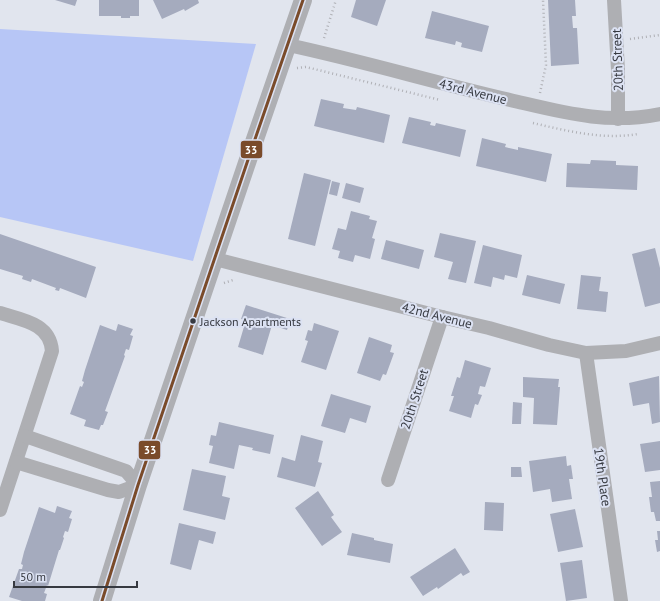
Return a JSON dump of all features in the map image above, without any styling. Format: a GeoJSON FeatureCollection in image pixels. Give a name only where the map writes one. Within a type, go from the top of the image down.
{"type":"FeatureCollection","features":[{"type":"Feature","properties":{"kind":"street"},"geometry":{"type":"LineString","coordinates":[[102,601],[138,485],[303,0]]}},
{"type":"Feature","properties":{"kind":"street","name":"20th Street"},"geometry":{"type":"LineString","coordinates":[[614,0],[618,70],[618,119]]}},
{"type":"Feature","properties":{"kind":"street","name":"43rd Avenue"},"geometry":{"type":"LineString","coordinates":[[288,45],[489,95],[582,116],[618,119],[660,114]]}},
{"type":"Feature","properties":{"kind":"street","name":"42nd Avenue"},"geometry":{"type":"LineString","coordinates":[[214,259],[442,318],[489,328],[548,345],[586,353],[626,351],[660,343]]}},
{"type":"Feature","properties":{"kind":"street"},"geometry":{"type":"LineString","coordinates":[[0,313],[39,326],[45,331],[52,344],[50,357],[0,510]]}},
{"type":"Feature","properties":{"kind":"street","name":"20th Street"},"geometry":{"type":"LineString","coordinates":[[388,480],[442,318]]}},
{"type":"Feature","properties":{"kind":"street","name":"19th Place"},"geometry":{"type":"LineString","coordinates":[[586,353],[621,601]]}},
{"type":"Feature","properties":{"kind":"street"},"geometry":{"type":"LineString","coordinates":[[25,436],[126,471],[138,485]]}},
{"type":"Feature","properties":{"kind":"street"},"geometry":{"type":"LineString","coordinates":[[16,462],[108,490],[120,492],[138,485]]}},
{"type":"Feature","properties":{"kind":"path"},"geometry":{"type":"LineString","coordinates":[[306,67],[313,51],[324,38],[336,0]]}},
{"type":"Feature","properties":{"kind":"path"},"geometry":{"type":"LineString","coordinates":[[533,123],[546,65],[543,0]]}},
{"type":"Feature","properties":{"kind":"path"},"geometry":{"type":"LineString","coordinates":[[295,68],[306,67],[443,101]]}},
{"type":"Feature","properties":{"kind":"path"},"geometry":{"type":"LineString","coordinates":[[526,121],[593,135],[631,135],[644,133]]}},
{"type":"Feature","properties":{"kind":"path"},"geometry":{"type":"LineString","coordinates":[[220,288],[224,283],[233,280],[238,265]]}},
{"type":"Feature","properties":{"kind":"shaded area"},"geometry":{"type":"Polygon","coordinates":[[[0,29],[256,44],[193,261],[0,217],[0,29]]]}},
{"type":"Feature","properties":{"kind":"building"},"geometry":{"type":"Polygon","coordinates":[[[55,0],[77,0],[75,6],[55,0]]]}},
{"type":"Feature","properties":{"kind":"building"},"geometry":{"type":"Polygon","coordinates":[[[99,0],[139,0],[139,16],[121,18],[121,16],[99,16],[99,0]]]}},
{"type":"Feature","properties":{"kind":"building"},"geometry":{"type":"Polygon","coordinates":[[[153,0],[198,0],[199,3],[185,11],[184,9],[162,19],[153,0]]]}},
{"type":"Feature","properties":{"kind":"building"},"geometry":{"type":"Polygon","coordinates":[[[356,0],[386,0],[377,26],[351,17],[356,0]]]}},
{"type":"Feature","properties":{"kind":"building"},"geometry":{"type":"Polygon","coordinates":[[[548,0],[575,0],[576,16],[572,16],[573,28],[577,28],[579,64],[551,66],[548,0]]]}},
{"type":"Feature","properties":{"kind":"building"},"geometry":{"type":"Polygon","coordinates":[[[432,11],[489,26],[482,52],[461,47],[462,43],[456,41],[455,45],[425,38],[432,11]]]}},
{"type":"Feature","properties":{"kind":"building"},"geometry":{"type":"Polygon","coordinates":[[[321,99],[344,104],[343,108],[356,110],[357,107],[390,115],[384,143],[314,126],[321,99]]]}},
{"type":"Feature","properties":{"kind":"building"},"geometry":{"type":"Polygon","coordinates":[[[409,117],[431,122],[430,125],[435,126],[436,123],[466,130],[460,157],[402,143],[409,117]]]}},
{"type":"Feature","properties":{"kind":"building"},"geometry":{"type":"Polygon","coordinates":[[[482,138],[506,144],[505,147],[518,150],[518,147],[552,154],[546,182],[476,166],[482,138]]]}},
{"type":"Feature","properties":{"kind":"building"},"geometry":{"type":"Polygon","coordinates":[[[591,160],[616,161],[616,165],[638,166],[637,190],[566,187],[567,163],[590,164],[591,160]]]}},
{"type":"Feature","properties":{"kind":"building"},"geometry":{"type":"Polygon","coordinates":[[[304,173],[331,180],[315,246],[288,239],[304,173]]]}},
{"type":"Feature","properties":{"kind":"building"},"geometry":{"type":"Polygon","coordinates":[[[332,181],[340,183],[337,196],[329,194],[332,181]]]}},
{"type":"Feature","properties":{"kind":"building"},"geometry":{"type":"Polygon","coordinates":[[[346,183],[364,188],[360,203],[342,198],[346,183]]]}},
{"type":"Feature","properties":{"kind":"building"},"geometry":{"type":"Polygon","coordinates":[[[351,211],[370,216],[369,219],[377,221],[372,238],[375,239],[370,259],[355,255],[353,262],[338,258],[340,251],[332,249],[338,228],[346,230],[351,211]]]}},
{"type":"Feature","properties":{"kind":"building"},"geometry":{"type":"Polygon","coordinates":[[[440,233],[476,241],[466,283],[448,279],[453,262],[434,257],[440,233]]]}},
{"type":"Feature","properties":{"kind":"building"},"geometry":{"type":"Polygon","coordinates":[[[0,234],[96,267],[86,298],[60,288],[59,291],[55,290],[56,288],[32,279],[31,282],[22,279],[23,276],[0,269],[0,234]]]}},
{"type":"Feature","properties":{"kind":"building"},"geometry":{"type":"Polygon","coordinates":[[[386,240],[424,250],[419,269],[381,259],[386,240]]]}},
{"type":"Feature","properties":{"kind":"building"},"geometry":{"type":"Polygon","coordinates":[[[483,245],[522,255],[517,278],[505,275],[504,280],[493,277],[491,287],[474,283],[483,245]]]}},
{"type":"Feature","properties":{"kind":"building"},"geometry":{"type":"Polygon","coordinates":[[[655,248],[660,268],[660,303],[645,307],[632,254],[655,248]]]}},
{"type":"Feature","properties":{"kind":"building"},"geometry":{"type":"Polygon","coordinates":[[[527,275],[565,284],[560,304],[522,295],[527,275]]]}},
{"type":"Feature","properties":{"kind":"building"},"geometry":{"type":"Polygon","coordinates":[[[581,275],[601,277],[599,291],[608,292],[606,312],[577,309],[581,275]]]}},
{"type":"Feature","properties":{"kind":"building"},"geometry":{"type":"Polygon","coordinates":[[[246,305],[290,319],[287,330],[272,325],[263,355],[238,347],[246,320],[241,319],[246,305]]]}},
{"type":"Feature","properties":{"kind":"building"},"geometry":{"type":"Polygon","coordinates":[[[314,323],[339,331],[326,370],[301,362],[308,341],[305,340],[308,330],[312,331],[314,323]]]}},
{"type":"Feature","properties":{"kind":"building"},"geometry":{"type":"Polygon","coordinates":[[[118,324],[133,329],[130,335],[133,336],[129,350],[126,349],[125,356],[105,411],[108,412],[103,425],[101,425],[99,430],[84,426],[86,420],[70,414],[80,386],[82,387],[84,382],[82,381],[85,370],[100,325],[116,331],[118,324]]]}},
{"type":"Feature","properties":{"kind":"building"},"geometry":{"type":"Polygon","coordinates":[[[369,337],[392,345],[390,352],[394,353],[386,375],[383,374],[380,381],[357,373],[369,337]]]}},
{"type":"Feature","properties":{"kind":"building"},"geometry":{"type":"Polygon","coordinates":[[[465,360],[491,368],[485,387],[480,386],[478,394],[482,395],[478,405],[475,404],[471,418],[449,411],[454,396],[451,396],[457,377],[460,378],[465,360]]]}},
{"type":"Feature","properties":{"kind":"building"},"geometry":{"type":"Polygon","coordinates":[[[659,376],[660,422],[652,424],[649,403],[633,406],[629,383],[659,376]]]}},
{"type":"Feature","properties":{"kind":"building"},"geometry":{"type":"Polygon","coordinates":[[[523,377],[559,379],[558,387],[560,387],[557,425],[533,424],[534,398],[523,397],[523,377]]]}},
{"type":"Feature","properties":{"kind":"building"},"geometry":{"type":"Polygon","coordinates":[[[331,394],[371,406],[366,423],[350,418],[345,433],[321,426],[331,394]]]}},
{"type":"Feature","properties":{"kind":"building"},"geometry":{"type":"Polygon","coordinates":[[[513,402],[522,403],[521,424],[512,424],[513,402]]]}},
{"type":"Feature","properties":{"kind":"building"},"geometry":{"type":"Polygon","coordinates":[[[219,422],[274,435],[270,454],[239,445],[234,469],[209,463],[213,446],[209,445],[211,435],[216,436],[219,422]]]}},
{"type":"Feature","properties":{"kind":"building"},"geometry":{"type":"Polygon","coordinates":[[[301,435],[323,441],[318,462],[322,463],[315,487],[277,477],[282,457],[295,461],[301,435]]]}},
{"type":"Feature","properties":{"kind":"building"},"geometry":{"type":"Polygon","coordinates":[[[660,441],[660,470],[645,472],[640,444],[660,441]]]}},
{"type":"Feature","properties":{"kind":"building"},"geometry":{"type":"Polygon","coordinates":[[[566,456],[567,466],[571,465],[573,479],[569,479],[572,499],[552,502],[550,489],[533,492],[529,461],[566,456]]]}},
{"type":"Feature","properties":{"kind":"building"},"geometry":{"type":"Polygon","coordinates":[[[511,467],[521,467],[522,477],[511,477],[511,467]]]}},
{"type":"Feature","properties":{"kind":"building"},"geometry":{"type":"Polygon","coordinates":[[[192,469],[226,476],[222,496],[230,498],[225,520],[183,510],[192,469]]]}},
{"type":"Feature","properties":{"kind":"building"},"geometry":{"type":"Polygon","coordinates":[[[660,481],[660,521],[656,521],[654,512],[651,512],[649,497],[652,497],[650,482],[660,481]]]}},
{"type":"Feature","properties":{"kind":"building"},"geometry":{"type":"Polygon","coordinates":[[[318,491],[334,515],[331,517],[342,532],[322,546],[295,508],[318,491]]]}},
{"type":"Feature","properties":{"kind":"building"},"geometry":{"type":"Polygon","coordinates":[[[485,502],[504,503],[503,531],[484,530],[485,502]]]}},
{"type":"Feature","properties":{"kind":"building"},"geometry":{"type":"Polygon","coordinates":[[[57,506],[72,511],[69,518],[72,519],[68,532],[65,531],[48,586],[47,585],[44,593],[47,594],[45,601],[22,601],[9,597],[19,569],[22,569],[23,565],[21,564],[24,552],[39,507],[55,513],[57,506]]]}},
{"type":"Feature","properties":{"kind":"building"},"geometry":{"type":"Polygon","coordinates":[[[575,509],[583,547],[558,552],[550,514],[575,509]]]}},
{"type":"Feature","properties":{"kind":"building"},"geometry":{"type":"Polygon","coordinates":[[[179,523],[216,532],[213,544],[199,540],[191,570],[170,564],[179,523]]]}},
{"type":"Feature","properties":{"kind":"building"},"geometry":{"type":"Polygon","coordinates":[[[657,531],[660,531],[660,551],[657,552],[655,540],[658,540],[657,531]]]}},
{"type":"Feature","properties":{"kind":"building"},"geometry":{"type":"Polygon","coordinates":[[[352,533],[393,544],[390,563],[347,555],[352,533]]]}},
{"type":"Feature","properties":{"kind":"building"},"geometry":{"type":"Polygon","coordinates":[[[455,548],[470,572],[463,576],[461,573],[438,589],[437,587],[423,596],[410,577],[455,548]]]}},
{"type":"Feature","properties":{"kind":"building"},"geometry":{"type":"Polygon","coordinates":[[[582,560],[587,598],[566,601],[560,563],[582,560]]]}},
{"type":"Feature","properties":{"kind":"transit line","name":"33"},"geometry":{"type":"LineString","coordinates":[[102,601],[138,485],[303,0]]}},
{"type":"Feature","properties":{"kind":"place","name":"Jackson Apartments"},"geometry":{"type":"Point","coordinates":[193,321]}}]}
